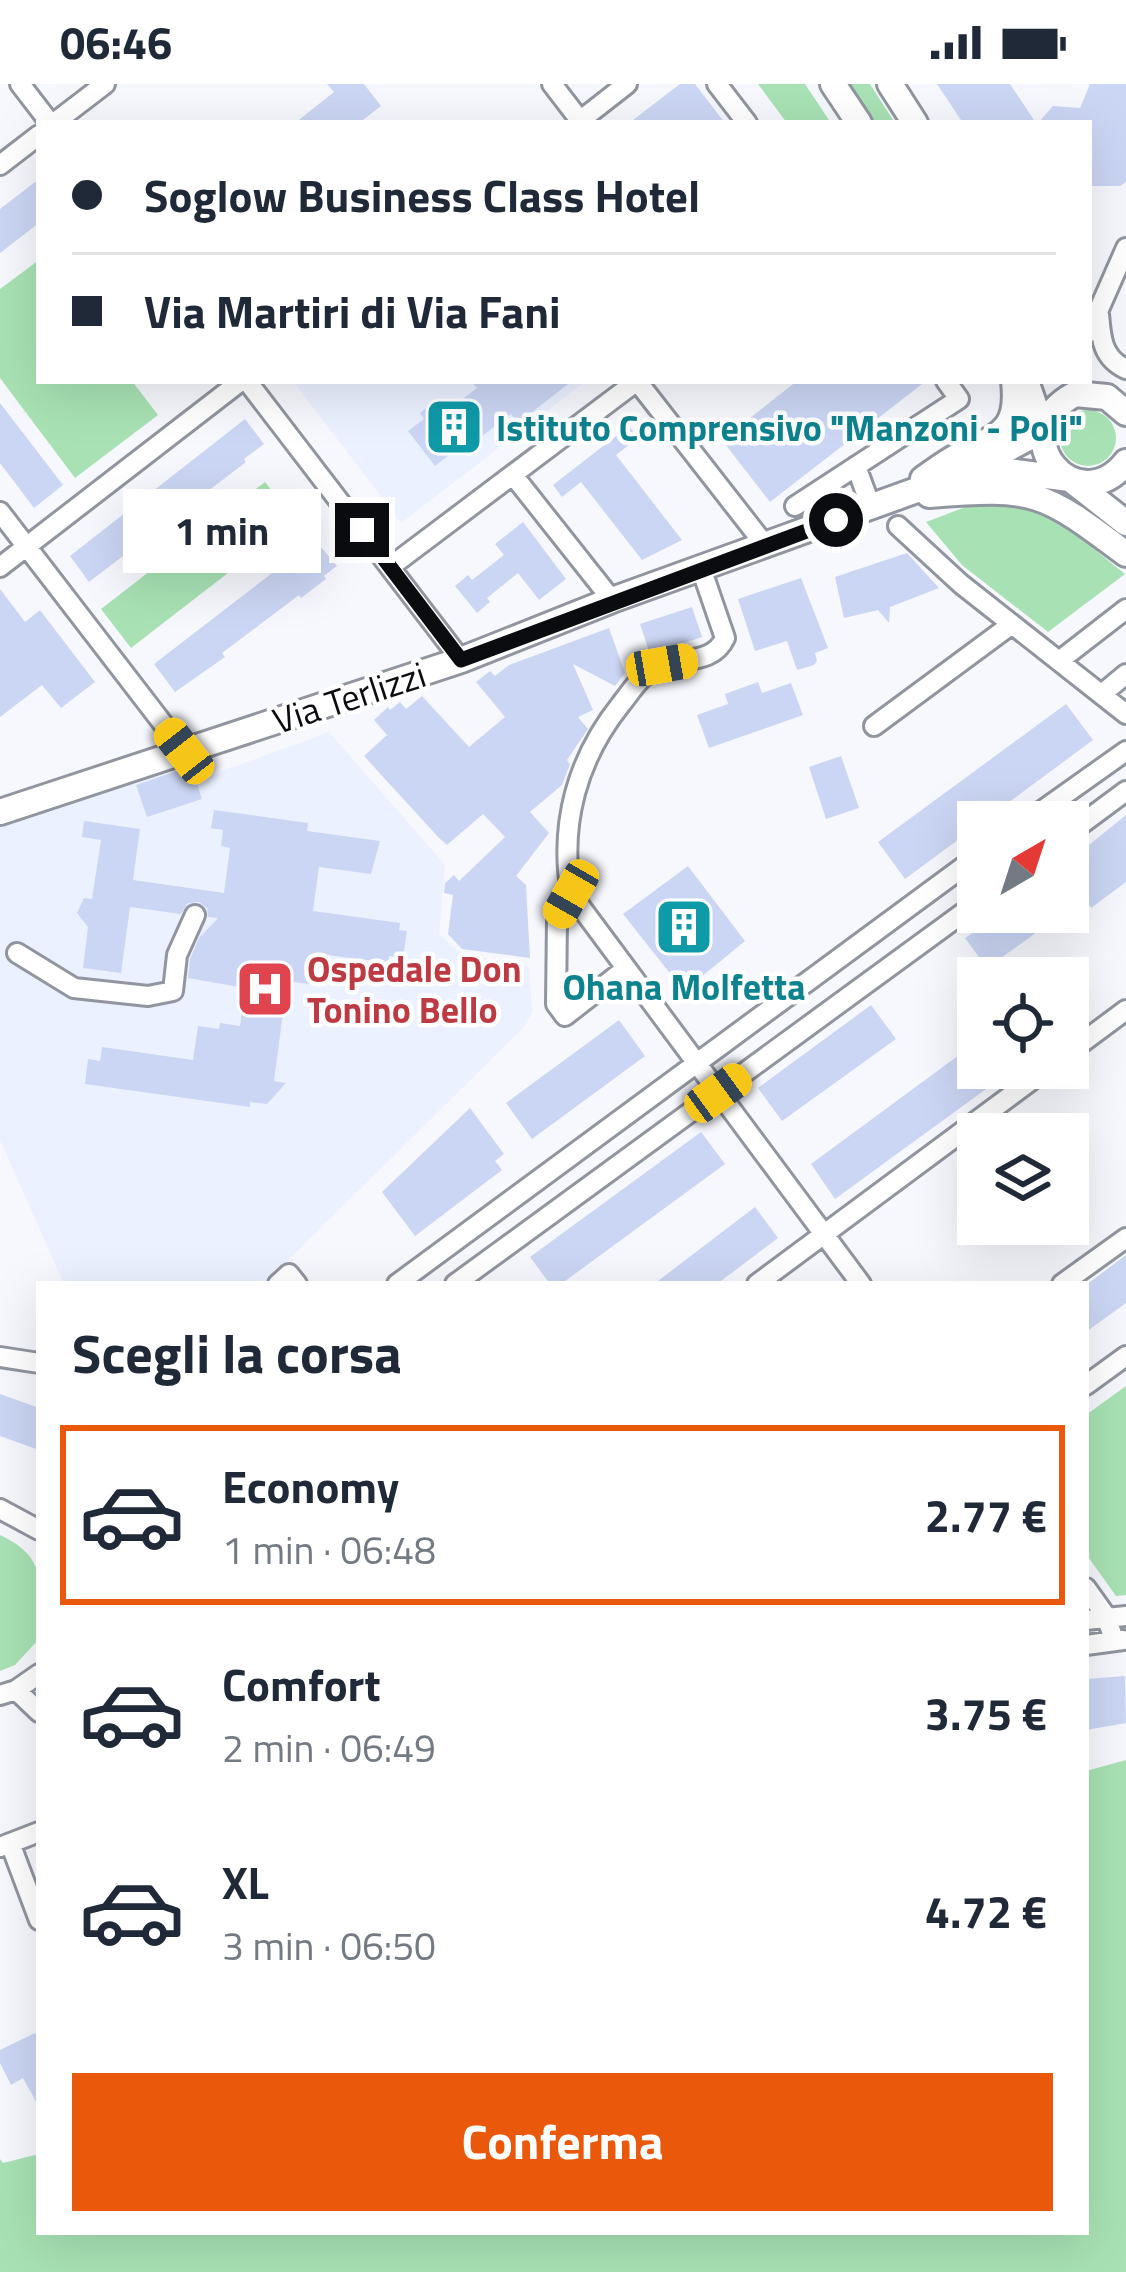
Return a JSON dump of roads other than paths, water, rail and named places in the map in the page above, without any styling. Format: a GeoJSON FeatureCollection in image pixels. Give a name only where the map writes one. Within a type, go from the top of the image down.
{"type":"FeatureCollection","features":[{"type":"Feature","properties":{"kind":"main road"},"geometry":{"type":"LineString","coordinates":[[833,84],[857,120]]}},
{"type":"Feature","properties":{"kind":"main road"},"geometry":{"type":"LineString","coordinates":[[890,84],[913,120]]}},
{"type":"Feature","properties":{"kind":"main road","name":"Via Terlizzi"},"geometry":{"type":"LineString","coordinates":[[897,497],[954,457],[995,439],[1016,410],[1014,384]]}},
{"type":"Feature","properties":{"kind":"main road"},"geometry":{"type":"LineString","coordinates":[[1027,384],[1046,454],[1060,473],[1126,523]]}},
{"type":"Feature","properties":{"kind":"main road","name":"Via Terlizzi"},"geometry":{"type":"LineString","coordinates":[[0,812],[461,660],[961,474],[1043,430],[1049,414],[1075,394],[1091,392],[1111,398]]}},
{"type":"Feature","properties":{"kind":"main road"},"geometry":{"type":"LineString","coordinates":[[1070,479],[1098,482],[1112,477],[1126,462]]}},
{"type":"Feature","properties":{"kind":"main road","name":"Via Terlizzi"},"geometry":{"type":"LineString","coordinates":[[961,474],[1007,471],[1070,479]]}},
{"type":"Feature","properties":{"kind":"main road","name":"Via Terlizzi"},"geometry":{"type":"LineString","coordinates":[[897,497],[1002,489],[1031,494],[1065,508],[1126,554]]}},
{"type":"Feature","properties":{"kind":"street"},"geometry":{"type":"LineString","coordinates":[[20,84],[50,120]]}},
{"type":"Feature","properties":{"kind":"street"},"geometry":{"type":"LineString","coordinates":[[56,120],[105,84]]}},
{"type":"Feature","properties":{"kind":"street"},"geometry":{"type":"LineString","coordinates":[[552,84],[579,120]]}},
{"type":"Feature","properties":{"kind":"street"},"geometry":{"type":"LineString","coordinates":[[582,120],[627,84]]}},
{"type":"Feature","properties":{"kind":"street"},"geometry":{"type":"LineString","coordinates":[[717,84],[745,120]]}},
{"type":"Feature","properties":{"kind":"street"},"geometry":{"type":"LineString","coordinates":[[0,164],[36,136]]}},
{"type":"Feature","properties":{"kind":"street"},"geometry":{"type":"LineString","coordinates":[[1092,325],[1120,275],[1126,248]]}},
{"type":"Feature","properties":{"kind":"street"},"geometry":{"type":"LineString","coordinates":[[1099,309],[1102,346],[1114,364],[1126,370]]}},
{"type":"Feature","properties":{"kind":"street"},"geometry":{"type":"LineString","coordinates":[[0,567],[240,384]]}},
{"type":"Feature","properties":{"kind":"street"},"geometry":{"type":"LineString","coordinates":[[246,384],[461,660]]}},
{"type":"Feature","properties":{"kind":"street"},"geometry":{"type":"LineString","coordinates":[[390,567],[633,384]]}},
{"type":"Feature","properties":{"kind":"street"},"geometry":{"type":"LineString","coordinates":[[639,384],[765,545]]}},
{"type":"Feature","properties":{"kind":"street"},"geometry":{"type":"LineString","coordinates":[[795,506],[959,399],[948,384]]}},
{"type":"Feature","properties":{"kind":"street"},"geometry":{"type":"LineString","coordinates":[[856,466],[871,507]]}},
{"type":"Feature","properties":{"kind":"street"},"geometry":{"type":"LineString","coordinates":[[513,475],[612,600]]}},
{"type":"Feature","properties":{"kind":"street"},"geometry":{"type":"LineString","coordinates":[[0,512],[184,751]]}},
{"type":"Feature","properties":{"kind":"street"},"geometry":{"type":"LineString","coordinates":[[898,526],[966,588],[1126,714]]}},
{"type":"Feature","properties":{"kind":"street"},"geometry":{"type":"LineString","coordinates":[[701,568],[725,638],[720,649],[705,657],[662,665],[644,674],[596,734],[580,769],[571,809],[566,864],[571,894],[859,1281]]}},
{"type":"Feature","properties":{"kind":"street"},"geometry":{"type":"LineString","coordinates":[[1059,661],[1126,609]]}},
{"type":"Feature","properties":{"kind":"street"},"geometry":{"type":"LineString","coordinates":[[874,726],[1012,624]]}},
{"type":"Feature","properties":{"kind":"street"},"geometry":{"type":"LineString","coordinates":[[1102,694],[1126,674]]}},
{"type":"Feature","properties":{"kind":"street"},"geometry":{"type":"LineString","coordinates":[[1056,801],[1126,751]]}},
{"type":"Feature","properties":{"kind":"street"},"geometry":{"type":"LineString","coordinates":[[1089,818],[1126,790]]}},
{"type":"Feature","properties":{"kind":"street"},"geometry":{"type":"LineString","coordinates":[[402,1281],[957,871]]}},
{"type":"Feature","properties":{"kind":"street"},"geometry":{"type":"LineString","coordinates":[[571,894],[556,919],[556,1004],[565,1016],[624,970]]}},
{"type":"Feature","properties":{"kind":"street"},"geometry":{"type":"LineString","coordinates":[[912,903],[934,934]]}},
{"type":"Feature","properties":{"kind":"street"},"geometry":{"type":"LineString","coordinates":[[17,953],[74,988],[148,995],[173,991],[177,955],[194,915]]}},
{"type":"Feature","properties":{"kind":"street"},"geometry":{"type":"LineString","coordinates":[[459,1281],[957,917]]}},
{"type":"Feature","properties":{"kind":"street"},"geometry":{"type":"LineString","coordinates":[[1089,1037],[1126,1010]]}},
{"type":"Feature","properties":{"kind":"street"},"geometry":{"type":"LineString","coordinates":[[761,1281],[1020,1089]]}},
{"type":"Feature","properties":{"kind":"street"},"geometry":{"type":"LineString","coordinates":[[482,1223],[501,1250]]}},
{"type":"Feature","properties":{"kind":"street"},"geometry":{"type":"LineString","coordinates":[[1066,1281],[1126,1238]]}},
{"type":"Feature","properties":{"kind":"street"},"geometry":{"type":"LineString","coordinates":[[1089,1383],[1126,1356]]}},
{"type":"Feature","properties":{"kind":"street"},"geometry":{"type":"LineString","coordinates":[[0,1357],[36,1363]]}},
{"type":"Feature","properties":{"kind":"street"},"geometry":{"type":"LineString","coordinates":[[0,1509],[36,1528]]}},
{"type":"Feature","properties":{"kind":"street"},"geometry":{"type":"LineString","coordinates":[[1089,1592],[1120,1640],[1089,1645]]}},
{"type":"Feature","properties":{"kind":"street"},"geometry":{"type":"LineString","coordinates":[[36,1676],[8,1692],[36,1710]]}},
{"type":"Feature","properties":{"kind":"street"},"geometry":{"type":"LineString","coordinates":[[36,1833],[5,1845],[36,1913]]}},
{"type":"Feature","properties":{"kind":"place","name":"Istituto Comprensivo \"Manzoni - Poli\""},"geometry":{"type":"Point","coordinates":[454,427]}},
{"type":"Feature","properties":{"kind":"place","name":"Ohana Molfetta"},"geometry":{"type":"Point","coordinates":[684,927]}},
{"type":"Feature","properties":{"kind":"place","name":"Ospedale Don Tonino Bello"},"geometry":{"type":"Point","coordinates":[265,989]}}]}
